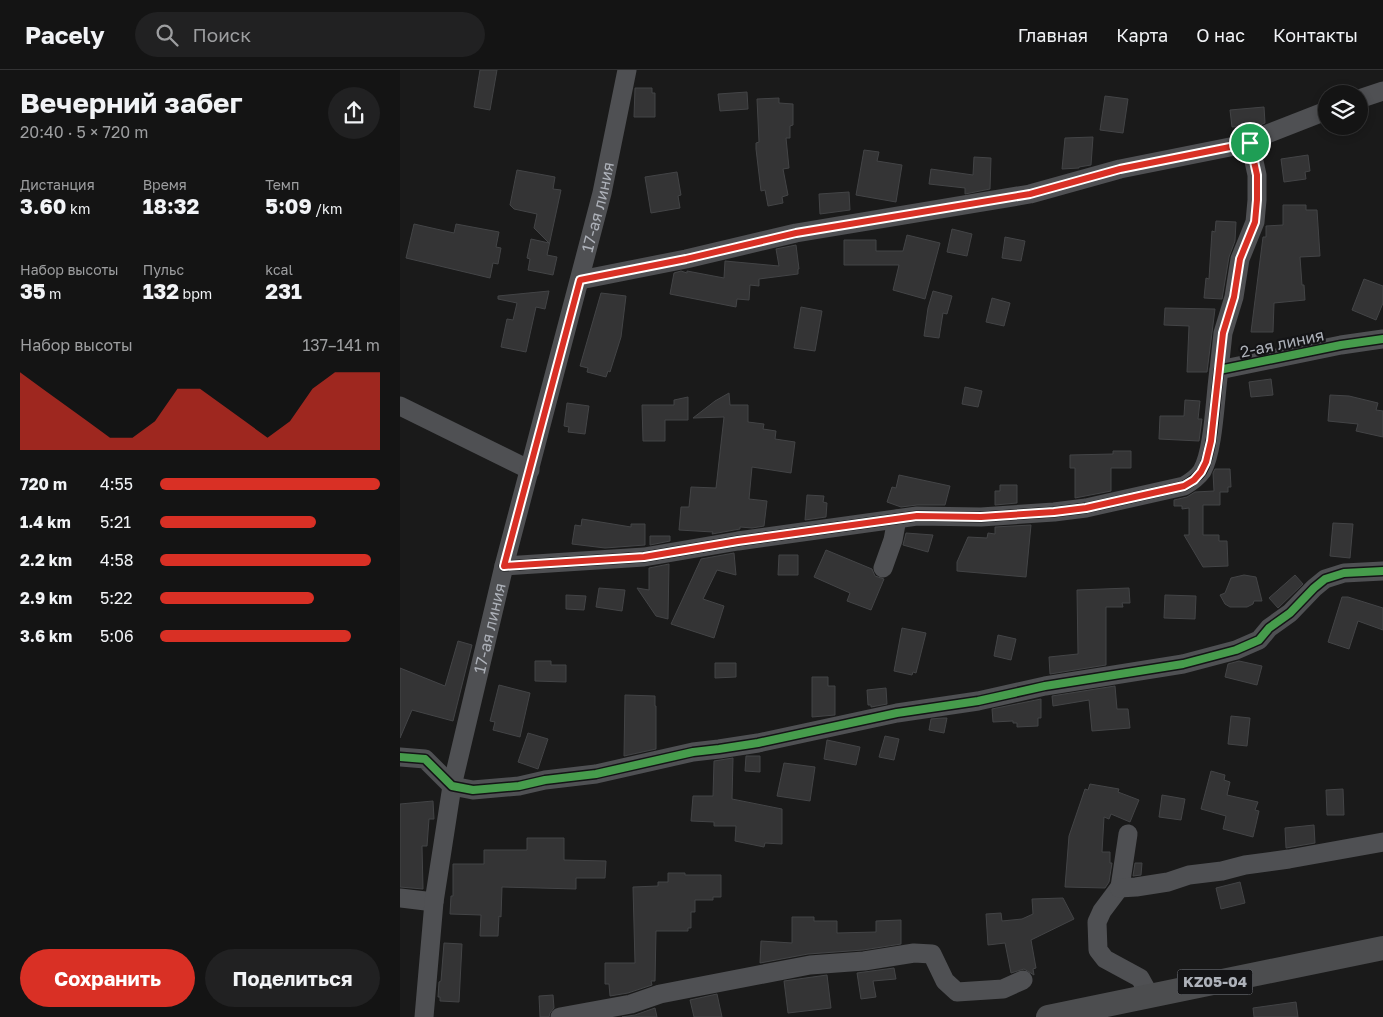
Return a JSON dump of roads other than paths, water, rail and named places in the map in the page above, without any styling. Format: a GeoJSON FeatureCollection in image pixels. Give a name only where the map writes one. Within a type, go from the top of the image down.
{"type":"FeatureCollection","features":[{"type":"Feature","properties":{"kind":"main road","name":"KZ05-04"},"geometry":{"type":"LineString","coordinates":[[1048,1017],[1383,948]]}},
{"type":"Feature","properties":{"kind":"street","name":"17-ая линия"},"geometry":{"type":"LineString","coordinates":[[424,1017],[434,902],[452,786],[504,566],[602,193],[627,70]]}},
{"type":"Feature","properties":{"kind":"street"},"geometry":{"type":"LineString","coordinates":[[1368,96],[1383,91]]}},
{"type":"Feature","properties":{"kind":"street"},"geometry":{"type":"LineString","coordinates":[[580,280],[686,259],[796,233],[1030,194],[1120,169],[1250,143],[1257,138],[1318,114]]}},
{"type":"Feature","properties":{"kind":"street"},"geometry":{"type":"LineString","coordinates":[[504,566],[644,557],[738,541],[917,516],[981,517],[1054,512],[1086,508],[1184,486],[1198,476],[1206,462],[1211,441],[1223,333],[1234,297],[1240,259],[1255,222],[1257,175],[1250,143]]}},
{"type":"Feature","properties":{"kind":"street","name":"2-ая линия"},"geometry":{"type":"LineString","coordinates":[[1219,370],[1341,345],[1383,339]]}},
{"type":"Feature","properties":{"kind":"street"},"geometry":{"type":"LineString","coordinates":[[400,406],[530,470]]}},
{"type":"Feature","properties":{"kind":"street"},"geometry":{"type":"LineString","coordinates":[[883,568],[893,540],[897,519]]}},
{"type":"Feature","properties":{"kind":"street"},"geometry":{"type":"LineString","coordinates":[[400,757],[426,759],[452,786],[473,790],[518,786],[546,780],[596,774],[693,752],[758,742],[897,713],[970,702],[1097,677],[1183,664],[1236,650],[1259,640],[1269,628],[1290,612],[1314,588],[1325,580],[1344,573],[1383,571]]}},
{"type":"Feature","properties":{"kind":"street"},"geometry":{"type":"LineString","coordinates":[[1128,834],[1119,888],[1102,910],[1097,922],[1098,950],[1105,959],[1140,978],[1150,996]]}},
{"type":"Feature","properties":{"kind":"street"},"geometry":{"type":"LineString","coordinates":[[1119,888],[1136,888],[1189,875],[1222,871],[1245,865],[1383,842]]}},
{"type":"Feature","properties":{"kind":"street"},"geometry":{"type":"LineString","coordinates":[[400,898],[434,902]]}},
{"type":"Feature","properties":{"kind":"street"},"geometry":{"type":"LineString","coordinates":[[560,1017],[631,1004],[660,994],[810,965],[864,961],[914,953],[932,954],[945,981],[957,992],[1003,989],[1023,980]]}}]}
